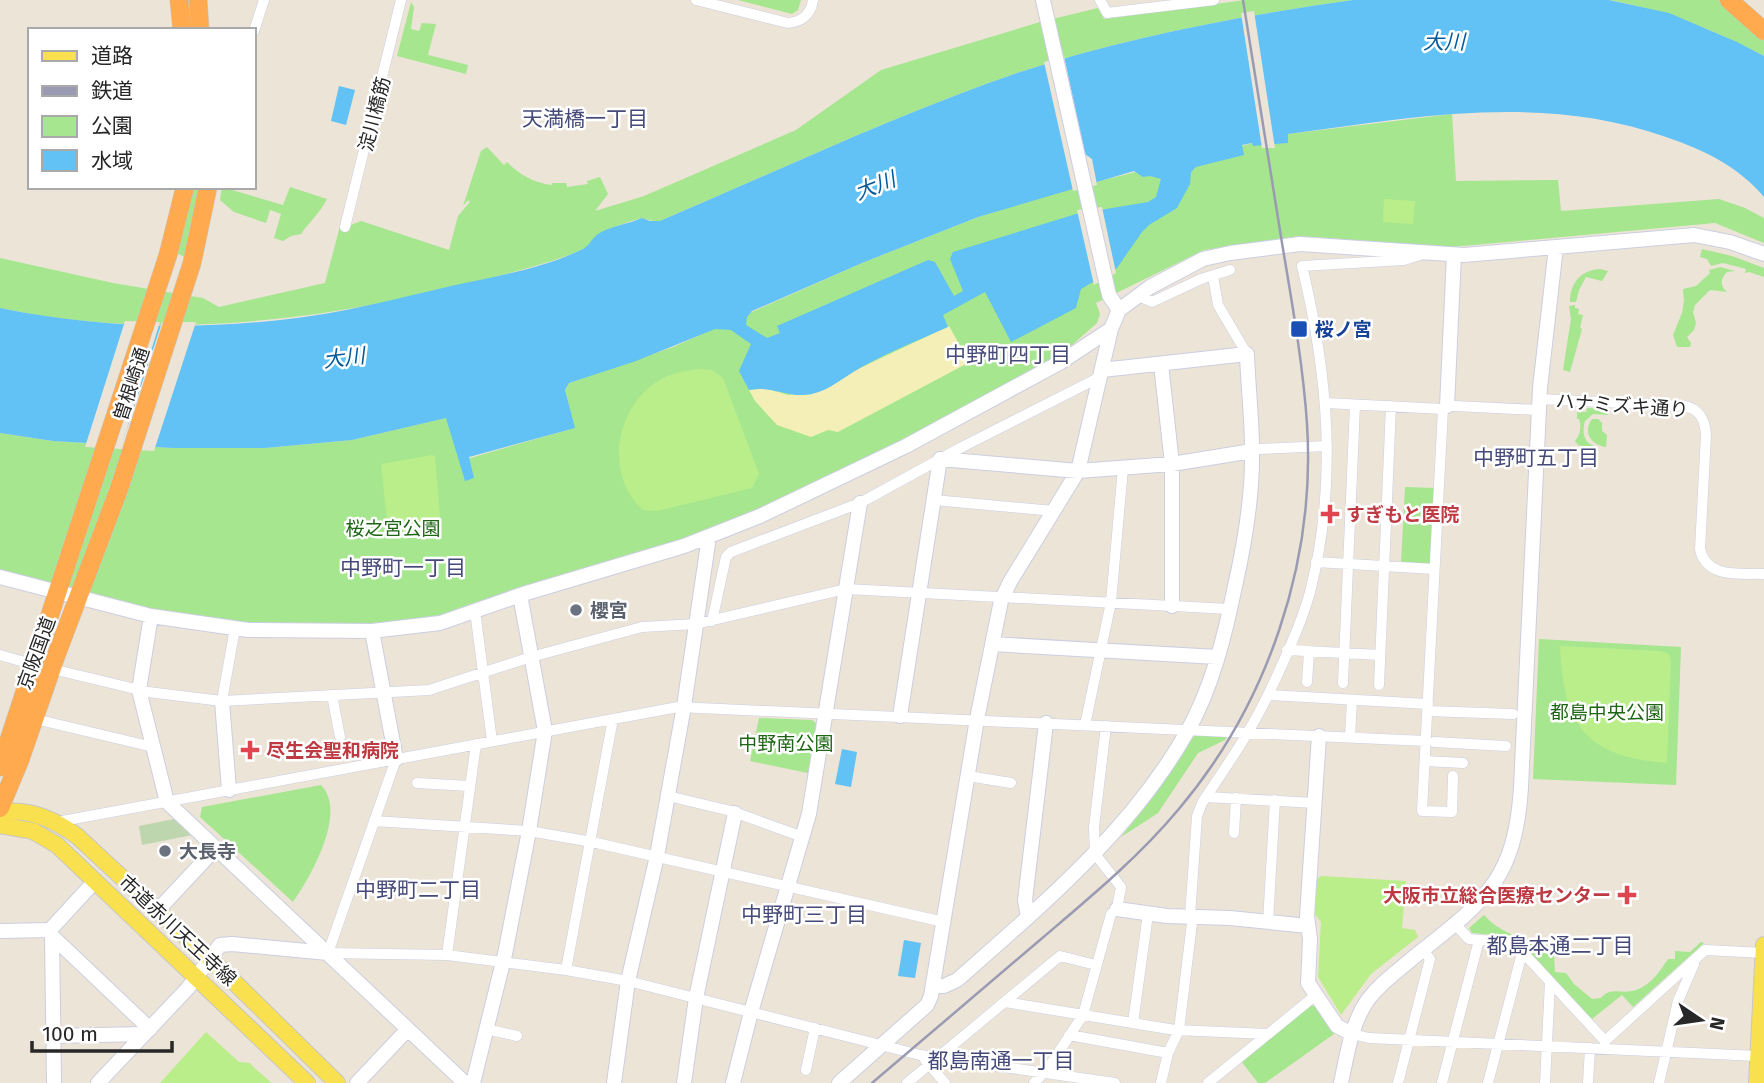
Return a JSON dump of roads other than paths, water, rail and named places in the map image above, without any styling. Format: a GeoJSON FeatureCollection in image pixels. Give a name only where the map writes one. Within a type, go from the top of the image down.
{"type":"FeatureCollection","features":[{"type":"Feature","properties":{"kind":"highway"},"geometry":{"type":"LineString","coordinates":[[179,0],[182,28]]}},
{"type":"Feature","properties":{"kind":"highway"},"geometry":{"type":"LineString","coordinates":[[198,0],[200,28]]}},
{"type":"Feature","properties":{"kind":"highway"},"geometry":{"type":"LineString","coordinates":[[1729,0],[1764,31]]}},
{"type":"Feature","properties":{"kind":"highway"},"geometry":{"type":"LineString","coordinates":[[1746,0],[1764,15]]}},
{"type":"Feature","properties":{"kind":"highway","name":"曽根崎通"},"geometry":{"type":"LineString","coordinates":[[74,547],[175,230],[185,189]]}},
{"type":"Feature","properties":{"kind":"highway","name":"曽根崎通"},"geometry":{"type":"LineString","coordinates":[[79,594],[119,489],[184,288],[199,238],[208,189]]}},
{"type":"Feature","properties":{"kind":"highway","name":"京阪国道"},"geometry":{"type":"LineString","coordinates":[[0,811],[35,719],[58,593],[74,547]]}},
{"type":"Feature","properties":{"kind":"highway","name":"京阪国道"},"geometry":{"type":"LineString","coordinates":[[0,767],[43,667],[79,594]]}},
{"type":"Feature","properties":{"kind":"main road","name":"市道赤川天王寺線"},"geometry":{"type":"LineString","coordinates":[[0,811],[27,813],[57,822],[77,836],[337,1083]]}},
{"type":"Feature","properties":{"kind":"main road","name":"市道赤川天王寺線"},"geometry":{"type":"LineString","coordinates":[[0,825],[22,828],[46,837],[307,1083]]}},
{"type":"Feature","properties":{"kind":"main road"},"geometry":{"type":"LineString","coordinates":[[1757,1083],[1764,945]]}},
{"type":"Feature","properties":{"kind":"street"},"geometry":{"type":"LineString","coordinates":[[255,28],[264,0]]}},
{"type":"Feature","properties":{"kind":"street","name":"淀川橋筋"},"geometry":{"type":"LineString","coordinates":[[345,227],[401,0]]}},
{"type":"Feature","properties":{"kind":"street"},"geometry":{"type":"LineString","coordinates":[[696,0],[788,23],[799,21],[807,15],[813,0]]}},
{"type":"Feature","properties":{"kind":"street"},"geometry":{"type":"LineString","coordinates":[[1043,0],[1110,295],[1119,310]]}},
{"type":"Feature","properties":{"kind":"street"},"geometry":{"type":"LineString","coordinates":[[1100,0],[1107,13],[1214,0]]}},
{"type":"Feature","properties":{"kind":"street"},"geometry":{"type":"LineString","coordinates":[[839,1083],[927,1005],[934,986],[977,719],[1003,596],[1077,471],[1111,329],[1119,310],[1150,287],[1203,259],[1300,244],[1454,255],[1694,235],[1730,242],[1764,254]]}},
{"type":"Feature","properties":{"kind":"street"},"geometry":{"type":"LineString","coordinates":[[1341,1083],[1358,1017],[1376,989],[1482,900],[1506,862],[1517,828],[1539,404],[1556,247]]}},
{"type":"Feature","properties":{"kind":"street"},"geometry":{"type":"LineString","coordinates":[[1161,1083],[1168,1053],[1180,1030],[1192,923],[1190,916],[1197,816],[1268,695],[1306,605],[1317,562],[1326,503],[1326,403],[1313,310],[1302,266],[1404,260],[1428,253]]}},
{"type":"Feature","properties":{"kind":"street"},"geometry":{"type":"LineString","coordinates":[[1453,776],[1451,812],[1422,811],[1425,761],[1430,741],[1427,707],[1454,255]]}},
{"type":"Feature","properties":{"kind":"street"},"geometry":{"type":"LineString","coordinates":[[1138,296],[1152,302],[1201,279],[1230,270]]}},
{"type":"Feature","properties":{"kind":"street"},"geometry":{"type":"LineString","coordinates":[[934,986],[944,986],[957,980],[1095,854],[1142,798],[1188,730],[1212,676],[1246,537],[1252,451],[1247,354],[1218,304],[1213,276]]}},
{"type":"Feature","properties":{"kind":"street"},"geometry":{"type":"LineString","coordinates":[[0,577],[58,593],[79,594],[151,616],[235,628],[372,631],[440,623],[520,595],[709,537],[833,483],[1060,362],[1111,329]]}},
{"type":"Feature","properties":{"kind":"street"},"geometry":{"type":"LineString","coordinates":[[712,621],[726,557],[731,552],[860,503],[1101,373],[1247,354]]}},
{"type":"Feature","properties":{"kind":"street"},"geometry":{"type":"LineString","coordinates":[[1161,364],[1172,464],[1172,606]]}},
{"type":"Feature","properties":{"kind":"street"},"geometry":{"type":"LineString","coordinates":[[1326,403],[1445,407],[1539,404]]}},
{"type":"Feature","properties":{"kind":"street","name":"ハナミズキ通り"},"geometry":{"type":"LineString","coordinates":[[1539,404],[1684,406],[1696,410],[1703,418],[1706,429],[1700,549],[1702,558],[1716,570],[1764,574]]}},
{"type":"Feature","properties":{"kind":"street"},"geometry":{"type":"LineString","coordinates":[[1343,683],[1355,405]]}},
{"type":"Feature","properties":{"kind":"street"},"geometry":{"type":"LineString","coordinates":[[1379,685],[1391,406]]}},
{"type":"Feature","properties":{"kind":"street"},"geometry":{"type":"LineString","coordinates":[[940,459],[1077,471],[1172,464],[1258,449],[1327,446]]}},
{"type":"Feature","properties":{"kind":"street"},"geometry":{"type":"LineString","coordinates":[[900,716],[940,459]]}},
{"type":"Feature","properties":{"kind":"street"},"geometry":{"type":"LineString","coordinates":[[1085,725],[1111,602],[1123,468]]}},
{"type":"Feature","properties":{"kind":"street"},"geometry":{"type":"LineString","coordinates":[[934,500],[1054,511]]}},
{"type":"Feature","properties":{"kind":"street"},"geometry":{"type":"LineString","coordinates":[[733,1083],[751,1012],[810,814],[860,503]]}},
{"type":"Feature","properties":{"kind":"street"},"geometry":{"type":"LineString","coordinates":[[614,1083],[628,981],[657,856],[684,706],[709,537]]}},
{"type":"Feature","properties":{"kind":"street"},"geometry":{"type":"LineString","coordinates":[[1317,562],[1434,569]]}},
{"type":"Feature","properties":{"kind":"street"},"geometry":{"type":"LineString","coordinates":[[0,655],[139,690],[222,701],[429,690],[531,657],[642,627],[696,624],[846,589],[1230,609]]}},
{"type":"Feature","properties":{"kind":"street"},"geometry":{"type":"LineString","coordinates":[[472,1083],[504,961],[545,732],[520,595]]}},
{"type":"Feature","properties":{"kind":"street"},"geometry":{"type":"LineString","coordinates":[[475,611],[492,741]]}},
{"type":"Feature","properties":{"kind":"street"},"geometry":{"type":"LineString","coordinates":[[151,616],[139,690],[167,802],[465,1083]]}},
{"type":"Feature","properties":{"kind":"street"},"geometry":{"type":"LineString","coordinates":[[229,790],[222,701],[235,628]]}},
{"type":"Feature","properties":{"kind":"street"},"geometry":{"type":"LineString","coordinates":[[328,953],[396,759],[372,631]]}},
{"type":"Feature","properties":{"kind":"street"},"geometry":{"type":"LineString","coordinates":[[992,644],[1217,657]]}},
{"type":"Feature","properties":{"kind":"street"},"geometry":{"type":"LineString","coordinates":[[1287,650],[1380,655]]}},
{"type":"Feature","properties":{"kind":"street"},"geometry":{"type":"LineString","coordinates":[[1307,682],[1309,652]]}},
{"type":"Feature","properties":{"kind":"street"},"geometry":{"type":"LineString","coordinates":[[332,695],[340,737]]}},
{"type":"Feature","properties":{"kind":"street"},"geometry":{"type":"LineString","coordinates":[[1268,695],[1513,715]]}},
{"type":"Feature","properties":{"kind":"street"},"geometry":{"type":"LineString","coordinates":[[1350,737],[1352,700]]}},
{"type":"Feature","properties":{"kind":"street"},"geometry":{"type":"LineString","coordinates":[[57,822],[684,706],[1506,746]]}},
{"type":"Feature","properties":{"kind":"street"},"geometry":{"type":"LineString","coordinates":[[35,719],[153,747]]}},
{"type":"Feature","properties":{"kind":"street"},"geometry":{"type":"LineString","coordinates":[[566,970],[613,719]]}},
{"type":"Feature","properties":{"kind":"street"},"geometry":{"type":"LineString","coordinates":[[1028,917],[1025,900],[1046,723]]}},
{"type":"Feature","properties":{"kind":"street"},"geometry":{"type":"LineString","coordinates":[[1034,1083],[1046,1078],[1083,1014],[1111,914],[1117,909],[1121,887],[1095,854],[1094,827],[1106,726]]}},
{"type":"Feature","properties":{"kind":"street"},"geometry":{"type":"LineString","coordinates":[[1319,736],[1308,926],[1308,983],[1337,1026],[1352,1034],[1369,1038],[1590,1048],[1604,1045],[1758,1056]]}},
{"type":"Feature","properties":{"kind":"street"},"geometry":{"type":"LineString","coordinates":[[447,955],[476,744]]}},
{"type":"Feature","properties":{"kind":"street"},"geometry":{"type":"LineString","coordinates":[[1425,761],[1463,763]]}},
{"type":"Feature","properties":{"kind":"street"},"geometry":{"type":"LineString","coordinates":[[968,776],[1011,783]]}},
{"type":"Feature","properties":{"kind":"street"},"geometry":{"type":"LineString","coordinates":[[417,783],[470,786]]}},
{"type":"Feature","properties":{"kind":"street"},"geometry":{"type":"LineString","coordinates":[[668,796],[735,813],[803,837]]}},
{"type":"Feature","properties":{"kind":"street"},"geometry":{"type":"LineString","coordinates":[[1206,797],[1314,803]]}},
{"type":"Feature","properties":{"kind":"street"},"geometry":{"type":"LineString","coordinates":[[1234,833],[1236,798]]}},
{"type":"Feature","properties":{"kind":"street"},"geometry":{"type":"LineString","coordinates":[[1268,922],[1275,800]]}},
{"type":"Feature","properties":{"kind":"street"},"geometry":{"type":"LineString","coordinates":[[684,1083],[696,998],[735,813]]}},
{"type":"Feature","properties":{"kind":"street"},"geometry":{"type":"LineString","coordinates":[[374,821],[529,831],[592,842],[944,922]]}},
{"type":"Feature","properties":{"kind":"street"},"geometry":{"type":"LineString","coordinates":[[157,911],[216,848]]}},
{"type":"Feature","properties":{"kind":"street"},"geometry":{"type":"LineString","coordinates":[[54,1083],[51,933],[95,881]]}},
{"type":"Feature","properties":{"kind":"street"},"geometry":{"type":"LineString","coordinates":[[1117,909],[1148,914],[1308,926]]}},
{"type":"Feature","properties":{"kind":"street"},"geometry":{"type":"LineString","coordinates":[[1133,1023],[1148,914]]}},
{"type":"Feature","properties":{"kind":"street"},"geometry":{"type":"LineString","coordinates":[[1455,925],[1466,938],[1505,942],[1521,953],[1550,982],[1604,1045]]}},
{"type":"Feature","properties":{"kind":"street"},"geometry":{"type":"LineString","coordinates":[[0,931],[51,933],[147,1031]]}},
{"type":"Feature","properties":{"kind":"street"},"geometry":{"type":"LineString","coordinates":[[1442,1083],[1479,940]]}},
{"type":"Feature","properties":{"kind":"street"},"geometry":{"type":"LineString","coordinates":[[98,1083],[196,978],[220,945],[228,944],[328,953],[447,955],[566,970],[628,981],[882,1044],[934,1061],[1046,1078],[1115,1083]]}},
{"type":"Feature","properties":{"kind":"street"},"geometry":{"type":"LineString","coordinates":[[1398,1083],[1430,959],[1423,950]]}},
{"type":"Feature","properties":{"kind":"street"},"geometry":{"type":"LineString","coordinates":[[1604,1045],[1705,950],[1764,953]]}},
{"type":"Feature","properties":{"kind":"street"},"geometry":{"type":"LineString","coordinates":[[1488,1083],[1521,953]]}},
{"type":"Feature","properties":{"kind":"street"},"geometry":{"type":"LineString","coordinates":[[907,1083],[1060,956],[1096,965]]}},
{"type":"Feature","properties":{"kind":"street"},"geometry":{"type":"LineString","coordinates":[[1659,1083],[1678,1001],[1697,957]]}},
{"type":"Feature","properties":{"kind":"street"},"geometry":{"type":"LineString","coordinates":[[1545,1083],[1550,982]]}},
{"type":"Feature","properties":{"kind":"street"},"geometry":{"type":"LineString","coordinates":[[1208,1083],[1316,995]]}},
{"type":"Feature","properties":{"kind":"street"},"geometry":{"type":"LineString","coordinates":[[1005,1002],[1180,1030],[1268,1034]]}},
{"type":"Feature","properties":{"kind":"street"},"geometry":{"type":"LineString","coordinates":[[357,1083],[408,1028]]}},
{"type":"Feature","properties":{"kind":"street"},"geometry":{"type":"LineString","coordinates":[[486,1028],[517,1036]]}},
{"type":"Feature","properties":{"kind":"street"},"geometry":{"type":"LineString","coordinates":[[806,1070],[816,1028]]}},
{"type":"Feature","properties":{"kind":"street"},"geometry":{"type":"LineString","coordinates":[[53,1035],[147,1031]]}},
{"type":"Feature","properties":{"kind":"street"},"geometry":{"type":"LineString","coordinates":[[1069,1035],[1168,1053]]}},
{"type":"Feature","properties":{"kind":"street"},"geometry":{"type":"LineString","coordinates":[[1588,1083],[1590,1048]]}},
{"type":"Feature","properties":{"kind":"street"},"geometry":{"type":"LineString","coordinates":[[934,1061],[945,1083]]}},
{"type":"Feature","properties":{"kind":"water","name":"大川"},"geometry":{"type":"Polygon","coordinates":[[[1353,0],[1609,0],[1669,13],[1764,56],[1764,197],[1732,168],[1694,148],[1619,124],[1572,116],[1525,112],[1478,113],[1336,127],[1288,134],[1288,143],[1242,145],[1244,155],[1196,167],[1191,172],[1190,184],[1177,208],[1142,232],[1117,268],[1081,289],[1076,308],[1011,342],[985,292],[943,315],[948,327],[881,357],[825,389],[812,394],[795,395],[766,389],[749,390],[739,371],[751,344],[731,330],[715,329],[636,361],[569,383],[565,390],[575,428],[469,457],[474,478],[465,481],[446,418],[352,440],[265,448],[172,448],[53,441],[0,433],[0,308],[116,324],[233,324],[329,313],[536,267],[585,247],[603,231],[642,218],[660,221],[882,125],[1017,73],[1141,38],[1353,0]],[[1134,171],[978,217],[752,311],[747,317],[746,325],[767,338],[780,333],[777,326],[928,260],[935,262],[954,296],[963,291],[950,259],[953,252],[1076,214],[1148,202],[1156,197],[1161,179],[1143,177],[1134,171]]]}},
{"type":"Feature","properties":{"kind":"water"},"geometry":{"type":"Polygon","coordinates":[[[339,86],[355,90],[346,125],[331,121],[339,86]]]}},
{"type":"Feature","properties":{"kind":"water"},"geometry":{"type":"Polygon","coordinates":[[[842,749],[857,752],[851,787],[835,784],[842,749]]]}},
{"type":"Feature","properties":{"kind":"water"},"geometry":{"type":"Polygon","coordinates":[[[904,940],[921,943],[915,978],[898,976],[904,940]]]}},
{"type":"Feature","properties":{"kind":"railway"},"geometry":{"type":"LineString","coordinates":[[872,1083],[1094,894],[1162,828],[1209,769],[1237,725],[1279,630],[1294,580],[1303,528],[1308,476],[1307,424],[1297,334],[1243,0]]}},
{"type":"Feature","properties":{"kind":"place","name":"桜ノ宮"},"geometry":{"type":"Point","coordinates":[1299,329]}},
{"type":"Feature","properties":{"kind":"place","name":"すぎもと医院"},"geometry":{"type":"Point","coordinates":[1330,514]}},
{"type":"Feature","properties":{"kind":"place","name":"櫻宮"},"geometry":{"type":"Point","coordinates":[576,610]}},
{"type":"Feature","properties":{"kind":"place","name":"尽生会聖和病院"},"geometry":{"type":"Point","coordinates":[250,750]}},
{"type":"Feature","properties":{"kind":"place","name":"大長寺"},"geometry":{"type":"Point","coordinates":[165,851]}},
{"type":"Feature","properties":{"kind":"place","name":"大阪市立総合医療センター"},"geometry":{"type":"Point","coordinates":[1627,895]}},
{"type":"Feature","properties":{"kind":"district","name":"天満橋一丁目"},"geometry":{"type":"Point","coordinates":[585,119]}},
{"type":"Feature","properties":{"kind":"district","name":"中野町四丁目"},"geometry":{"type":"Point","coordinates":[1008,355]}},
{"type":"Feature","properties":{"kind":"district","name":"中野町五丁目"},"geometry":{"type":"Point","coordinates":[1536,458]}},
{"type":"Feature","properties":{"kind":"district","name":"中野町一丁目"},"geometry":{"type":"Point","coordinates":[403,568]}},
{"type":"Feature","properties":{"kind":"district","name":"中野町二丁目"},"geometry":{"type":"Point","coordinates":[418,890]}},
{"type":"Feature","properties":{"kind":"district","name":"中野町三丁目"},"geometry":{"type":"Point","coordinates":[804,915]}},
{"type":"Feature","properties":{"kind":"district","name":"都島本通二丁目"},"geometry":{"type":"Point","coordinates":[1560,946]}},
{"type":"Feature","properties":{"kind":"district","name":"都島南通一丁目"},"geometry":{"type":"Point","coordinates":[1001,1061]}},
{"type":"Feature","properties":{"kind":"park label","name":"桜之宮公園"},"geometry":{"type":"Point","coordinates":[393,528]}},
{"type":"Feature","properties":{"kind":"park label","name":"都島中央公園"},"geometry":{"type":"Point","coordinates":[1607,712]}},
{"type":"Feature","properties":{"kind":"park label","name":"中野南公園"},"geometry":{"type":"Point","coordinates":[786,743]}}]}
